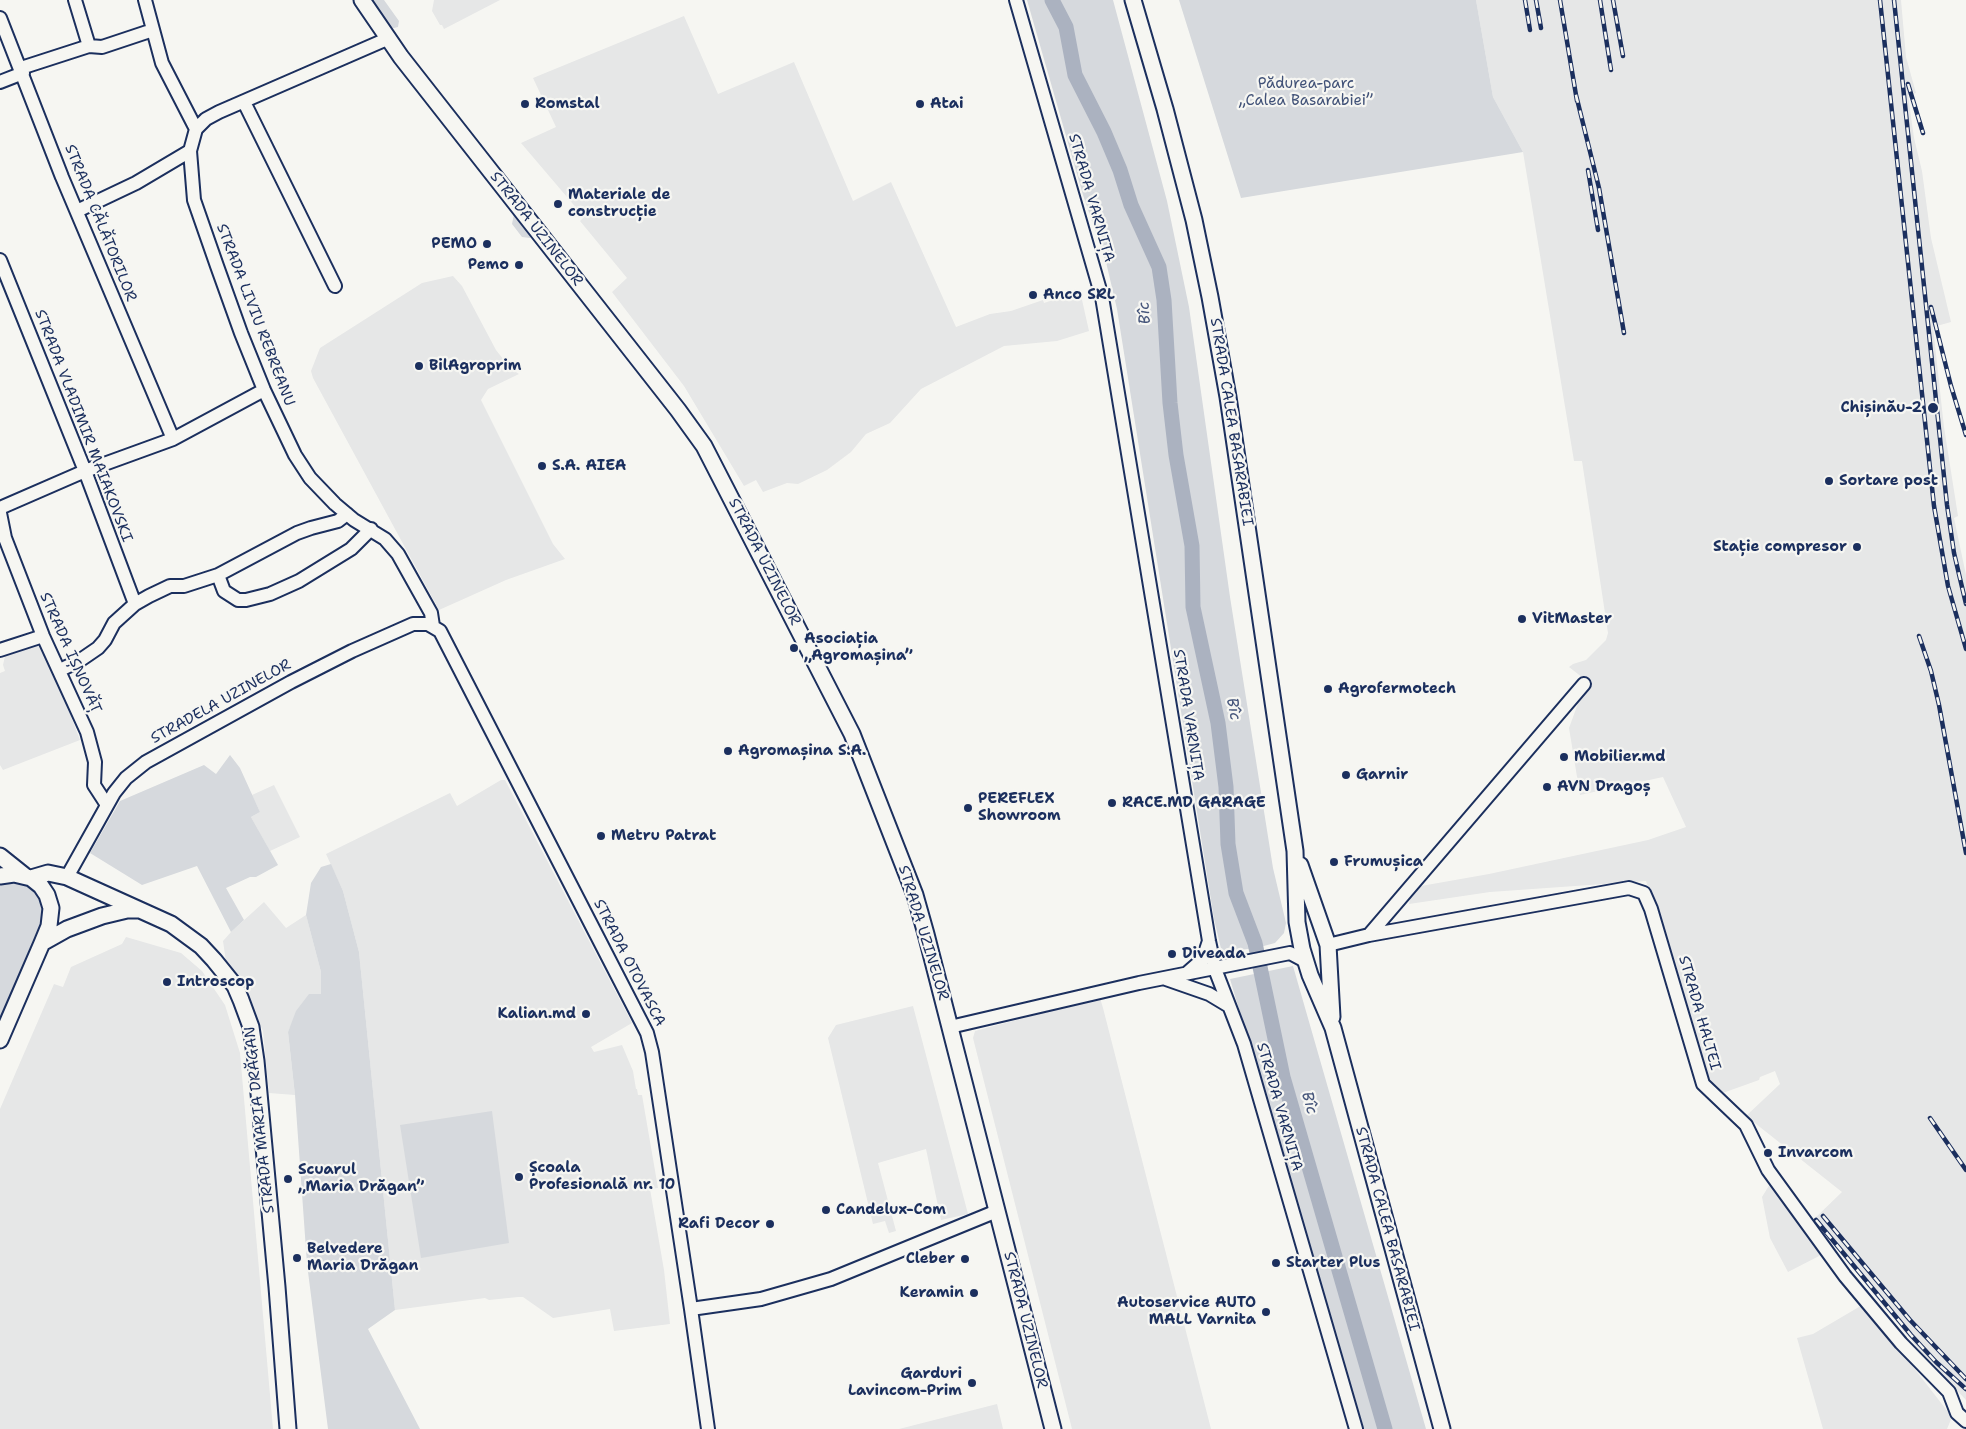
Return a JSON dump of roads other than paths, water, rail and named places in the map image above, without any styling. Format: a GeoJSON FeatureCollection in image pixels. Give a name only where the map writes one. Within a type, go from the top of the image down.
{"type":"FeatureCollection","features":[{"type":"Feature","properties":{"kind":"main road","name":"STRADA UZINELOR"},"geometry":{"type":"LineString","coordinates":[[362,0],[387,39],[704,446],[852,734],[915,895],[1053,1429]]}},
{"type":"Feature","properties":{"kind":"main road","name":"STRADA CALEA BASARABIEI"},"geometry":{"type":"LineString","coordinates":[[1133,0],[1165,108],[1194,220],[1228,396],[1294,851],[1297,922],[1300,938],[1306,961],[1333,1028],[1442,1429]]}},
{"type":"Feature","properties":{"kind":"main road","name":"STRADA CALEA BASARABIEI"},"geometry":{"type":"LineString","coordinates":[[1294,851],[1327,945],[1333,1028]]}},
{"type":"Feature","properties":{"kind":"main road"},"geometry":{"type":"LineString","coordinates":[[0,856],[41,886],[47,895],[51,908]]}},
{"type":"Feature","properties":{"kind":"main road"},"geometry":{"type":"LineString","coordinates":[[0,876],[14,874],[28,877],[48,873],[68,876]]}},
{"type":"Feature","properties":{"kind":"main road"},"geometry":{"type":"LineString","coordinates":[[0,1040],[49,926],[51,908],[59,881],[68,876]]}},
{"type":"Feature","properties":{"kind":"main road","name":"STRADA MARIA DRĂGAN"},"geometry":{"type":"LineString","coordinates":[[68,876],[144,911],[184,932],[201,946],[235,986],[251,1028],[261,1102],[288,1429]]}},
{"type":"Feature","properties":{"kind":"main road"},"geometry":{"type":"LineString","coordinates":[[42,943],[66,929],[102,916],[127,910],[144,911]]}},
{"type":"Feature","properties":{"kind":"main road"},"geometry":{"type":"LineString","coordinates":[[1300,938],[1311,934],[1327,945],[1317,961],[1306,961]]}},
{"type":"Feature","properties":{"kind":"street"},"geometry":{"type":"LineString","coordinates":[[75,0],[89,46]]}},
{"type":"Feature","properties":{"kind":"street"},"geometry":{"type":"LineString","coordinates":[[145,0],[162,63],[196,129],[206,119],[387,39]]}},
{"type":"Feature","properties":{"kind":"street","name":"STRADA VARNIȚA"},"geometry":{"type":"LineString","coordinates":[[1016,0],[1102,296],[1209,941],[1221,968],[1229,1006],[1244,1044],[1356,1429]]}},
{"type":"Feature","properties":{"kind":"street","name":"STRADA CĂLĂTORILOR"},"geometry":{"type":"LineString","coordinates":[[0,18],[77,211],[173,439]]}},
{"type":"Feature","properties":{"kind":"street"},"geometry":{"type":"LineString","coordinates":[[0,82],[22,71],[89,46],[102,47],[153,30]]}},
{"type":"Feature","properties":{"kind":"street"},"geometry":{"type":"LineString","coordinates":[[244,102],[335,286]]}},
{"type":"Feature","properties":{"kind":"street","name":"STRADA LIVIU REBREANU"},"geometry":{"type":"LineString","coordinates":[[196,129],[190,151],[194,200],[241,333],[264,390],[295,455],[310,478],[347,514],[385,539],[398,554],[431,613],[436,628]]}},
{"type":"Feature","properties":{"kind":"street"},"geometry":{"type":"LineString","coordinates":[[77,211],[136,183],[190,151]]}},
{"type":"Feature","properties":{"kind":"street","name":"STRADA VLADIMIR MAIAKOVSKI"},"geometry":{"type":"LineString","coordinates":[[0,260],[86,471],[135,604]]}},
{"type":"Feature","properties":{"kind":"street"},"geometry":{"type":"LineString","coordinates":[[0,508],[86,471],[173,439],[264,390]]}},
{"type":"Feature","properties":{"kind":"street","name":"STRADA IȘNOVĂȚ"},"geometry":{"type":"LineString","coordinates":[[0,513],[5,538],[43,636],[87,732],[95,762],[95,787],[107,805]]}},
{"type":"Feature","properties":{"kind":"street"},"geometry":{"type":"LineString","coordinates":[[60,670],[79,661],[98,648],[105,640],[114,623],[135,604],[170,586],[196,583],[218,575],[297,534],[341,520],[347,514]]}},
{"type":"Feature","properties":{"kind":"street"},"geometry":{"type":"LineString","coordinates":[[218,575],[224,591],[230,596],[238,600],[256,599],[299,581],[351,548],[371,529]]}},
{"type":"Feature","properties":{"kind":"street","name":"STRADELA UZINELOR"},"geometry":{"type":"LineString","coordinates":[[68,876],[107,805],[126,778],[146,762],[291,682],[352,651],[413,624],[423,623],[436,628]]}},
{"type":"Feature","properties":{"kind":"street","name":"STRADA OTOVASCA"},"geometry":{"type":"LineString","coordinates":[[436,628],[647,1033],[652,1052],[708,1429]]}},
{"type":"Feature","properties":{"kind":"street"},"geometry":{"type":"LineString","coordinates":[[0,650],[43,636]]}},
{"type":"Feature","properties":{"kind":"street"},"geometry":{"type":"LineString","coordinates":[[1369,935],[1584,684]]}},
{"type":"Feature","properties":{"kind":"street","name":"STRADA HALTEI"},"geometry":{"type":"LineString","coordinates":[[1327,945],[1369,935],[1629,888],[1644,893],[1652,909],[1703,1084],[1746,1125],[1768,1170],[1845,1276],[1901,1343],[1949,1392],[1957,1412],[1966,1422]]}},
{"type":"Feature","properties":{"kind":"street"},"geometry":{"type":"LineString","coordinates":[[1286,954],[1300,938]]}},
{"type":"Feature","properties":{"kind":"street"},"geometry":{"type":"LineString","coordinates":[[1186,974],[1202,959],[1209,941]]}},
{"type":"Feature","properties":{"kind":"street"},"geometry":{"type":"LineString","coordinates":[[950,1027],[1164,978],[1286,954],[1306,961]]}},
{"type":"Feature","properties":{"kind":"street"},"geometry":{"type":"LineString","coordinates":[[1164,978],[1197,988],[1229,1006]]}},
{"type":"Feature","properties":{"kind":"street"},"geometry":{"type":"LineString","coordinates":[[691,1309],[761,1298],[831,1279],[997,1211]]}},
{"type":"Feature","properties":{"kind":"waterway","name":"Bîc"},"geometry":{"type":"LineString","coordinates":[[1052,0],[1066,27],[1075,75],[1104,132],[1120,170],[1131,205],[1159,267],[1164,300],[1170,403],[1176,455],[1192,546],[1193,607],[1218,723],[1226,787],[1228,844],[1236,893],[1255,943],[1283,1077],[1385,1429]]}},
{"type":"Feature","properties":{"kind":"railway"},"geometry":{"type":"LineString","coordinates":[[1525,0],[1530,30]]}},
{"type":"Feature","properties":{"kind":"railway"},"geometry":{"type":"LineString","coordinates":[[1536,0],[1541,28]]}},
{"type":"Feature","properties":{"kind":"railway"},"geometry":{"type":"LineString","coordinates":[[1560,0],[1577,101]]}},
{"type":"Feature","properties":{"kind":"railway"},"geometry":{"type":"LineString","coordinates":[[1600,0],[1611,70]]}},
{"type":"Feature","properties":{"kind":"railway"},"geometry":{"type":"LineString","coordinates":[[1613,0],[1623,56]]}},
{"type":"Feature","properties":{"kind":"railway"},"geometry":{"type":"LineString","coordinates":[[1880,0],[1934,506],[1948,586],[1966,649]]}},
{"type":"Feature","properties":{"kind":"railway"},"geometry":{"type":"LineString","coordinates":[[1894,0],[1947,505],[1954,553],[1966,604]]}},
{"type":"Feature","properties":{"kind":"railway"},"geometry":{"type":"LineString","coordinates":[[1908,84],[1923,133]]}},
{"type":"Feature","properties":{"kind":"railway"},"geometry":{"type":"LineString","coordinates":[[1576,95],[1599,188],[1624,333]]}},
{"type":"Feature","properties":{"kind":"railway"},"geometry":{"type":"LineString","coordinates":[[1588,170],[1598,230]]}},
{"type":"Feature","properties":{"kind":"railway"},"geometry":{"type":"LineString","coordinates":[[1931,307],[1951,386],[1966,435]]}},
{"type":"Feature","properties":{"kind":"railway"},"geometry":{"type":"LineString","coordinates":[[1919,636],[1931,671],[1939,705],[1966,853]]}},
{"type":"Feature","properties":{"kind":"railway"},"geometry":{"type":"LineString","coordinates":[[1930,1118],[1966,1170]]}},
{"type":"Feature","properties":{"kind":"railway"},"geometry":{"type":"LineString","coordinates":[[1823,1216],[1910,1320],[1966,1379]]}},
{"type":"Feature","properties":{"kind":"railway"},"geometry":{"type":"LineString","coordinates":[[1816,1220],[1911,1335],[1936,1362],[1966,1389]]}},
{"type":"Feature","properties":{"kind":"place","name":"Romstal"},"geometry":{"type":"Point","coordinates":[525,104]}},
{"type":"Feature","properties":{"kind":"place","name":"Atai"},"geometry":{"type":"Point","coordinates":[920,104]}},
{"type":"Feature","properties":{"kind":"place","name":"Materiale de construcție"},"geometry":{"type":"Point","coordinates":[558,204]}},
{"type":"Feature","properties":{"kind":"place","name":"PEMO"},"geometry":{"type":"Point","coordinates":[487,244]}},
{"type":"Feature","properties":{"kind":"place","name":"Pemo"},"geometry":{"type":"Point","coordinates":[519,265]}},
{"type":"Feature","properties":{"kind":"place","name":"Anco SRL"},"geometry":{"type":"Point","coordinates":[1033,295]}},
{"type":"Feature","properties":{"kind":"place","name":"BilAgroprim"},"geometry":{"type":"Point","coordinates":[419,366]}},
{"type":"Feature","properties":{"kind":"place","name":"Chișinău-2"},"geometry":{"type":"Point","coordinates":[1933,408]}},
{"type":"Feature","properties":{"kind":"place","name":"S.A. AIEA"},"geometry":{"type":"Point","coordinates":[542,466]}},
{"type":"Feature","properties":{"kind":"place","name":"Sortare post"},"geometry":{"type":"Point","coordinates":[1829,481]}},
{"type":"Feature","properties":{"kind":"place","name":"Stație compresor"},"geometry":{"type":"Point","coordinates":[1857,547]}},
{"type":"Feature","properties":{"kind":"place","name":"VitMaster"},"geometry":{"type":"Point","coordinates":[1522,619]}},
{"type":"Feature","properties":{"kind":"place","name":"Asociația „Agromașina”"},"geometry":{"type":"Point","coordinates":[794,648]}},
{"type":"Feature","properties":{"kind":"place","name":"Agrofermotech"},"geometry":{"type":"Point","coordinates":[1328,689]}},
{"type":"Feature","properties":{"kind":"place","name":"Agromașina S.A."},"geometry":{"type":"Point","coordinates":[728,751]}},
{"type":"Feature","properties":{"kind":"place","name":"Mobilier.md"},"geometry":{"type":"Point","coordinates":[1564,757]}},
{"type":"Feature","properties":{"kind":"place","name":"Garnir"},"geometry":{"type":"Point","coordinates":[1346,775]}},
{"type":"Feature","properties":{"kind":"place","name":"AVN Dragoș"},"geometry":{"type":"Point","coordinates":[1547,787]}},
{"type":"Feature","properties":{"kind":"place","name":"RACE.MD GARAGE"},"geometry":{"type":"Point","coordinates":[1112,803]}},
{"type":"Feature","properties":{"kind":"place","name":"PEREFLEX Showroom"},"geometry":{"type":"Point","coordinates":[968,808]}},
{"type":"Feature","properties":{"kind":"place","name":"Metru Patrat"},"geometry":{"type":"Point","coordinates":[601,836]}},
{"type":"Feature","properties":{"kind":"place","name":"Frumușica"},"geometry":{"type":"Point","coordinates":[1334,862]}},
{"type":"Feature","properties":{"kind":"place","name":"Diveada"},"geometry":{"type":"Point","coordinates":[1172,954]}},
{"type":"Feature","properties":{"kind":"place","name":"Introscop"},"geometry":{"type":"Point","coordinates":[167,982]}},
{"type":"Feature","properties":{"kind":"place","name":"Kalian.md"},"geometry":{"type":"Point","coordinates":[586,1014]}},
{"type":"Feature","properties":{"kind":"place","name":"Invarcom"},"geometry":{"type":"Point","coordinates":[1768,1153]}},
{"type":"Feature","properties":{"kind":"place","name":"Școala Profesională nr. 10"},"geometry":{"type":"Point","coordinates":[519,1177]}},
{"type":"Feature","properties":{"kind":"place","name":"Scuarul „Maria Drăgan”"},"geometry":{"type":"Point","coordinates":[288,1179]}},
{"type":"Feature","properties":{"kind":"place","name":"Candelux-Com"},"geometry":{"type":"Point","coordinates":[826,1210]}},
{"type":"Feature","properties":{"kind":"place","name":"Rafi Decor"},"geometry":{"type":"Point","coordinates":[770,1224]}},
{"type":"Feature","properties":{"kind":"place","name":"Belvedere Maria Drăgan"},"geometry":{"type":"Point","coordinates":[297,1258]}},
{"type":"Feature","properties":{"kind":"place","name":"Cleber"},"geometry":{"type":"Point","coordinates":[965,1259]}},
{"type":"Feature","properties":{"kind":"place","name":"Starter Plus"},"geometry":{"type":"Point","coordinates":[1276,1263]}},
{"type":"Feature","properties":{"kind":"place","name":"Keramin"},"geometry":{"type":"Point","coordinates":[974,1293]}},
{"type":"Feature","properties":{"kind":"place","name":"Autoservice AUTO MALL Varnita"},"geometry":{"type":"Point","coordinates":[1266,1312]}},
{"type":"Feature","properties":{"kind":"place","name":"Garduri Lavincom-Prim"},"geometry":{"type":"Point","coordinates":[972,1383]}},
{"type":"Feature","properties":{"kind":"park label","name":"Pădurea-parc „Calea Basarabiei”"},"geometry":{"type":"Point","coordinates":[1306,92]}}]}
